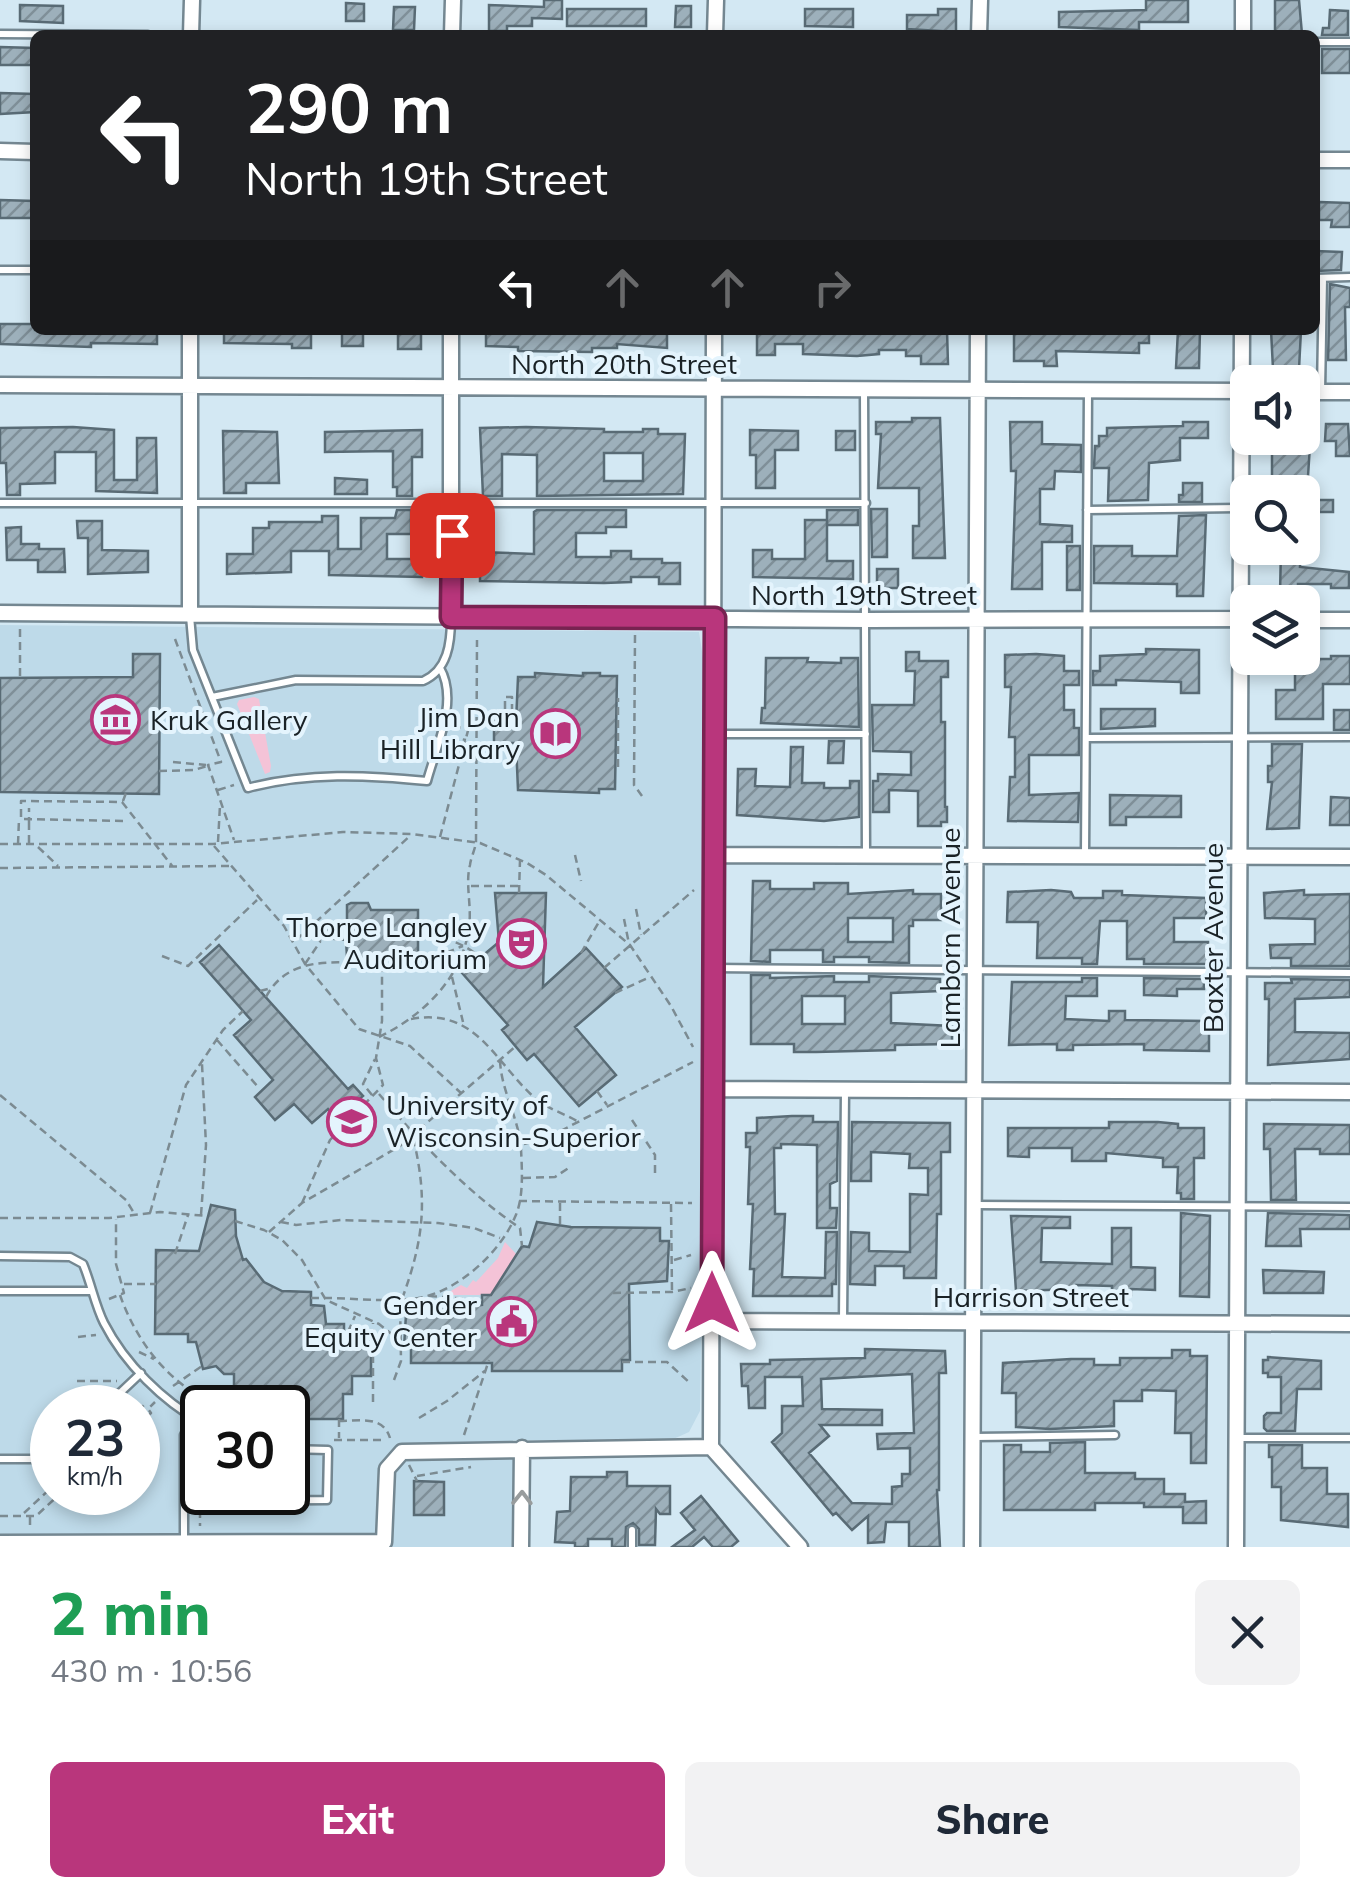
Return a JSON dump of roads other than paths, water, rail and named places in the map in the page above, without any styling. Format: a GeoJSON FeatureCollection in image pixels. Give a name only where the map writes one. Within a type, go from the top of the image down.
{"type":"FeatureCollection","features":[{"type":"Feature","properties":{"kind":"street"},"geometry":{"type":"LineString","coordinates":[[191,30],[192,0]]}},
{"type":"Feature","properties":{"kind":"street"},"geometry":{"type":"LineString","coordinates":[[452,30],[453,0]]}},
{"type":"Feature","properties":{"kind":"street"},"geometry":{"type":"LineString","coordinates":[[716,0],[716,30]]}},
{"type":"Feature","properties":{"kind":"street"},"geometry":{"type":"LineString","coordinates":[[980,0],[980,30]]}},
{"type":"Feature","properties":{"kind":"street"},"geometry":{"type":"LineString","coordinates":[[1243,0],[1243,30]]}},
{"type":"Feature","properties":{"kind":"street"},"geometry":{"type":"LineString","coordinates":[[0,151],[30,152]]}},
{"type":"Feature","properties":{"kind":"street"},"geometry":{"type":"LineString","coordinates":[[1320,160],[1350,160]]}},
{"type":"Feature","properties":{"kind":"street"},"geometry":{"type":"LineString","coordinates":[[190,335],[190,615]]}},
{"type":"Feature","properties":{"kind":"street"},"geometry":{"type":"LineString","coordinates":[[451,335],[451,617]]}},
{"type":"Feature","properties":{"kind":"street"},"geometry":{"type":"LineString","coordinates":[[714,335],[711,1447],[800,1547]]}},
{"type":"Feature","properties":{"kind":"street","name":"Lamborn Avenue"},"geometry":{"type":"LineString","coordinates":[[972,1547],[978,335]]}},
{"type":"Feature","properties":{"kind":"street","name":"Baxter Avenue"},"geometry":{"type":"LineString","coordinates":[[1242,335],[1243,365]]}},
{"type":"Feature","properties":{"kind":"street","name":"North 20th Street"},"geometry":{"type":"LineString","coordinates":[[0,385],[1230,391]]}},
{"type":"Feature","properties":{"kind":"street"},"geometry":{"type":"LineString","coordinates":[[1321,392],[1350,392]]}},
{"type":"Feature","properties":{"kind":"street","name":"North 19th Street"},"geometry":{"type":"LineString","coordinates":[[0,613],[1230,620]]}},
{"type":"Feature","properties":{"kind":"street"},"geometry":{"type":"LineString","coordinates":[[1320,620],[1350,620]]}},
{"type":"Feature","properties":{"kind":"street","name":"Baxter Avenue"},"geometry":{"type":"LineString","coordinates":[[1236,1547],[1241,675]]}},
{"type":"Feature","properties":{"kind":"street"},"geometry":{"type":"LineString","coordinates":[[713,855],[1350,857]]}},
{"type":"Feature","properties":{"kind":"street"},"geometry":{"type":"LineString","coordinates":[[712,1088],[1350,1092]]}},
{"type":"Feature","properties":{"kind":"street","name":"Harrison Street"},"geometry":{"type":"LineString","coordinates":[[711,1321],[1350,1324]]}},
{"type":"Feature","properties":{"kind":"street"},"geometry":{"type":"LineString","coordinates":[[0,1543],[384,1544],[387,1469],[396,1456],[522,1448],[711,1447]]}},
{"type":"Feature","properties":{"kind":"street"},"geometry":{"type":"LineString","coordinates":[[521,1547],[522,1448]]}},
{"type":"Feature","properties":{"kind":"lane"},"geometry":{"type":"LineString","coordinates":[[0,34],[30,34]]}},
{"type":"Feature","properties":{"kind":"lane"},"geometry":{"type":"LineString","coordinates":[[1320,42],[1350,42]]}},
{"type":"Feature","properties":{"kind":"lane"},"geometry":{"type":"LineString","coordinates":[[0,270],[30,270]]}},
{"type":"Feature","properties":{"kind":"lane"},"geometry":{"type":"LineString","coordinates":[[1320,278],[1350,278]]}},
{"type":"Feature","properties":{"kind":"lane"},"geometry":{"type":"LineString","coordinates":[[1320,335],[1321,392]]}},
{"type":"Feature","properties":{"kind":"lane"},"geometry":{"type":"LineString","coordinates":[[864,390],[866,855]]}},
{"type":"Feature","properties":{"kind":"lane"},"geometry":{"type":"LineString","coordinates":[[1085,856],[1088,391]]}},
{"type":"Feature","properties":{"kind":"lane"},"geometry":{"type":"LineString","coordinates":[[0,503],[866,503]]}},
{"type":"Feature","properties":{"kind":"lane"},"geometry":{"type":"LineString","coordinates":[[1088,510],[1230,508]]}},
{"type":"Feature","properties":{"kind":"lane"},"geometry":{"type":"LineString","coordinates":[[190,615],[193,650],[248,788],[320,777],[426,781],[448,703],[448,683],[440,668]]}},
{"type":"Feature","properties":{"kind":"lane"},"geometry":{"type":"LineString","coordinates":[[212,697],[296,680],[414,683],[436,675],[440,668],[449,645],[451,617]]}},
{"type":"Feature","properties":{"kind":"lane"},"geometry":{"type":"LineString","coordinates":[[713,734],[866,734]]}},
{"type":"Feature","properties":{"kind":"lane"},"geometry":{"type":"LineString","coordinates":[[1086,738],[1350,738]]}},
{"type":"Feature","properties":{"kind":"lane"},"geometry":{"type":"LineString","coordinates":[[712,968],[1350,973]]}},
{"type":"Feature","properties":{"kind":"lane"},"geometry":{"type":"LineString","coordinates":[[842,1321],[846,1089]]}},
{"type":"Feature","properties":{"kind":"lane"},"geometry":{"type":"LineString","coordinates":[[974,1205],[1350,1207]]}},
{"type":"Feature","properties":{"kind":"lane"},"geometry":{"type":"LineString","coordinates":[[0,1256],[70,1257],[83,1264],[105,1326],[141,1373],[180,1407]]}},
{"type":"Feature","properties":{"kind":"lane"},"geometry":{"type":"LineString","coordinates":[[0,1291],[92,1291]]}},
{"type":"Feature","properties":{"kind":"lane"},"geometry":{"type":"LineString","coordinates":[[128,1385],[141,1373]]}},
{"type":"Feature","properties":{"kind":"lane"},"geometry":{"type":"LineString","coordinates":[[972,1436],[1115,1435]]}},
{"type":"Feature","properties":{"kind":"lane"},"geometry":{"type":"LineString","coordinates":[[1237,1438],[1350,1438]]}},
{"type":"Feature","properties":{"kind":"lane"},"geometry":{"type":"LineString","coordinates":[[310,1449],[328,1450],[327,1500],[310,1500]]}},
{"type":"Feature","properties":{"kind":"lane"},"geometry":{"type":"LineString","coordinates":[[0,1458],[30,1458]]}},
{"type":"Feature","properties":{"kind":"lane"},"geometry":{"type":"LineString","coordinates":[[184,1515],[184,1544]]}},
{"type":"Feature","properties":{"kind":"lane"},"geometry":{"type":"LineString","coordinates":[[632,1530],[632,1547]]}},
{"type":"Feature","properties":{"kind":"place","name":"Kruk Gallery"},"geometry":{"type":"Point","coordinates":[115,720]}},
{"type":"Feature","properties":{"kind":"place","name":"Jim Dan Hill Library"},"geometry":{"type":"Point","coordinates":[555,733]}},
{"type":"Feature","properties":{"kind":"place","name":"Thorpe Langley Auditorium"},"geometry":{"type":"Point","coordinates":[522,943]}},
{"type":"Feature","properties":{"kind":"place","name":"University of Wisconsin-Superior"},"geometry":{"type":"Point","coordinates":[351,1121]}},
{"type":"Feature","properties":{"kind":"place","name":"Gender Equity Center"},"geometry":{"type":"Point","coordinates":[512,1321]}}]}
